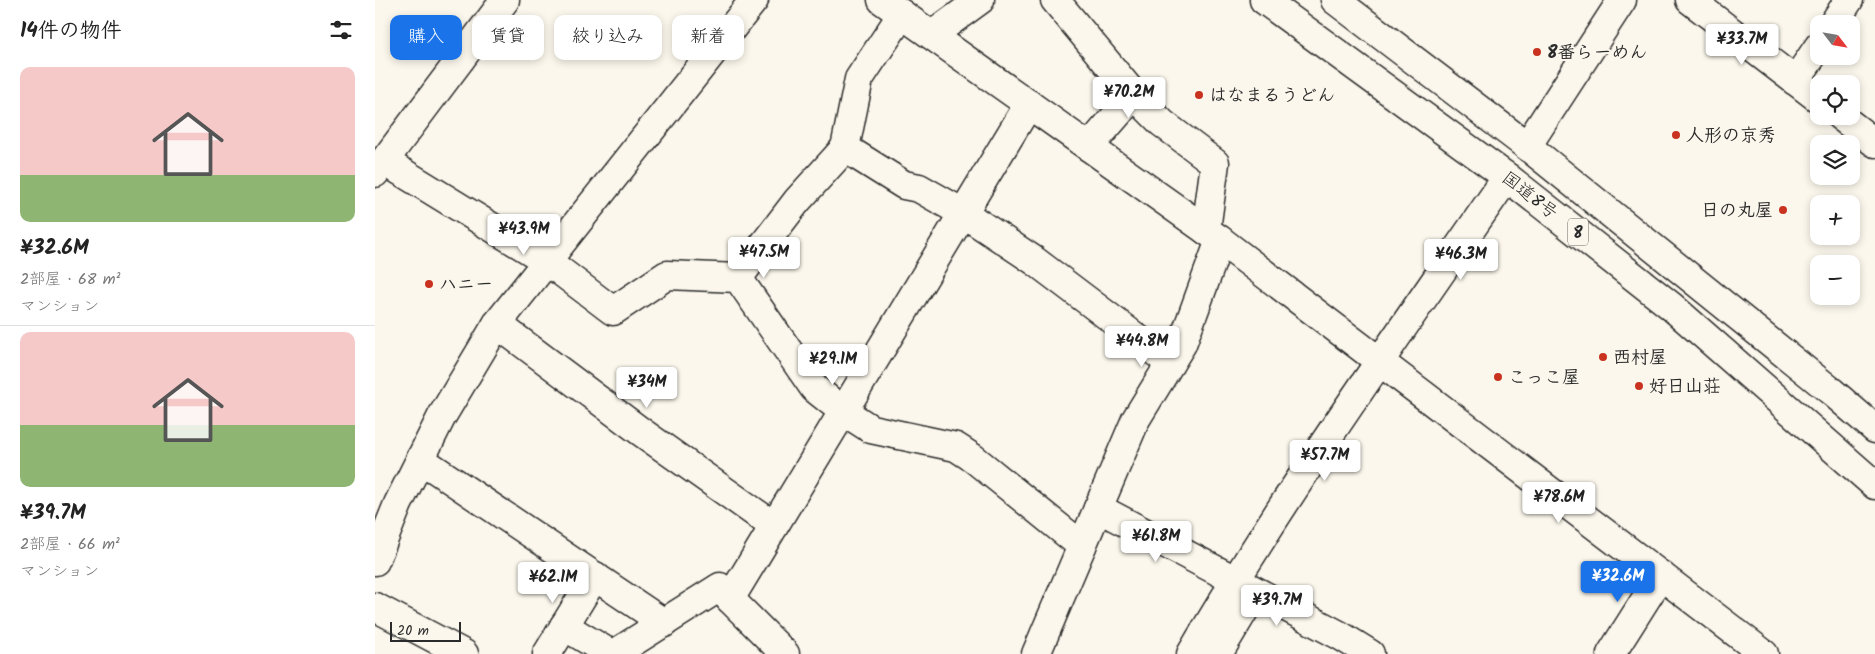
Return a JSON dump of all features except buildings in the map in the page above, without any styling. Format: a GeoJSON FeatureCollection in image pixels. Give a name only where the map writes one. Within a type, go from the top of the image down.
{"type":"FeatureCollection","features":[{"type":"Feature","properties":{"kind":"main road"},"geometry":{"type":"LineString","coordinates":[[505,0],[380,167],[547,262],[613,311],[667,275],[738,278]]}},
{"type":"Feature","properties":{"kind":"main road"},"geometry":{"type":"LineString","coordinates":[[375,562],[398,504],[442,416],[497,324],[754,0]]}},
{"type":"Feature","properties":{"kind":"main road"},"geometry":{"type":"LineString","coordinates":[[932,35],[980,0]]}},
{"type":"Feature","properties":{"kind":"main road"},"geometry":{"type":"LineString","coordinates":[[1036,654],[1136,419],[1182,344],[1213,235],[1215,163],[1162,123],[1135,95],[1055,0]]}},
{"type":"Feature","properties":{"kind":"main road","name":"国道8号"},"geometry":{"type":"LineString","coordinates":[[1264,0],[1507,176],[1671,306],[1875,485]]}},
{"type":"Feature","properties":{"kind":"main road","name":"国道8号"},"geometry":{"type":"LineString","coordinates":[[1335,0],[1527,146],[1831,391],[1875,430]]}},
{"type":"Feature","properties":{"kind":"main road"},"geometry":{"type":"LineString","coordinates":[[1527,146],[1622,0]]}},
{"type":"Feature","properties":{"kind":"main road"},"geometry":{"type":"LineString","coordinates":[[1690,0],[1810,92]]}},
{"type":"Feature","properties":{"kind":"main road"},"geometry":{"type":"LineString","coordinates":[[1839,15],[1849,0]]}},
{"type":"Feature","properties":{"kind":"main road"},"geometry":{"type":"LineString","coordinates":[[738,278],[797,201],[845,148],[859,79],[892,7],[1213,235],[1764,654]]}},
{"type":"Feature","properties":{"kind":"main road"},"geometry":{"type":"LineString","coordinates":[[1795,81],[1810,59]]}},
{"type":"Feature","properties":{"kind":"main road"},"geometry":{"type":"LineString","coordinates":[[1089,147],[1135,95]]}},
{"type":"Feature","properties":{"kind":"main road"},"geometry":{"type":"LineString","coordinates":[[729,599],[1029,104]]}},
{"type":"Feature","properties":{"kind":"main road"},"geometry":{"type":"LineString","coordinates":[[1852,125],[1875,143]]}},
{"type":"Feature","properties":{"kind":"main road"},"geometry":{"type":"LineString","coordinates":[[845,148],[904,185],[919,188],[963,213],[1035,261],[1170,363]]}},
{"type":"Feature","properties":{"kind":"main road"},"geometry":{"type":"LineString","coordinates":[[1191,654],[1245,586],[1380,361],[1507,176]]}},
{"type":"Feature","properties":{"kind":"main road"},"geometry":{"type":"LineString","coordinates":[[738,278],[814,388],[843,412],[871,428],[956,447],[973,458],[1082,546]]}},
{"type":"Feature","properties":{"kind":"main road"},"geometry":{"type":"LineString","coordinates":[[497,324],[640,431],[774,526]]}},
{"type":"Feature","properties":{"kind":"main road"},"geometry":{"type":"LineString","coordinates":[[420,459],[665,623]]}},
{"type":"Feature","properties":{"kind":"main road"},"geometry":{"type":"LineString","coordinates":[[1098,508],[1245,586],[1336,645],[1370,654]]}},
{"type":"Feature","properties":{"kind":"main road"},"geometry":{"type":"LineString","coordinates":[[1611,654],[1661,575]]}},
{"type":"Feature","properties":{"kind":"main road"},"geometry":{"type":"LineString","coordinates":[[547,654],[595,576]]}},
{"type":"Feature","properties":{"kind":"main road"},"geometry":{"type":"LineString","coordinates":[[1218,654],[1245,586]]}},
{"type":"Feature","properties":{"kind":"main road"},"geometry":{"type":"LineString","coordinates":[[564,626],[613,654],[720,588],[785,654]]}},
{"type":"Feature","properties":{"kind":"main road"},"geometry":{"type":"LineString","coordinates":[[375,606],[464,654]]}},
{"type":"Feature","properties":{"kind":"place","name":"8番らーめん"},"geometry":{"type":"Point","coordinates":[1537,52]}},
{"type":"Feature","properties":{"kind":"place","name":"はなまるうどん"},"geometry":{"type":"Point","coordinates":[1199,95]}},
{"type":"Feature","properties":{"kind":"place","name":"人形の京秀"},"geometry":{"type":"Point","coordinates":[1676,135]}},
{"type":"Feature","properties":{"kind":"place","name":"日の丸屋"},"geometry":{"type":"Point","coordinates":[1783,210]}},
{"type":"Feature","properties":{"kind":"place","name":"ハニー"},"geometry":{"type":"Point","coordinates":[429,284]}},
{"type":"Feature","properties":{"kind":"place","name":"西村屋"},"geometry":{"type":"Point","coordinates":[1603,357]}},
{"type":"Feature","properties":{"kind":"place","name":"こっこ屋"},"geometry":{"type":"Point","coordinates":[1498,377]}},
{"type":"Feature","properties":{"kind":"place","name":"好日山荘"},"geometry":{"type":"Point","coordinates":[1639,386]}}]}
